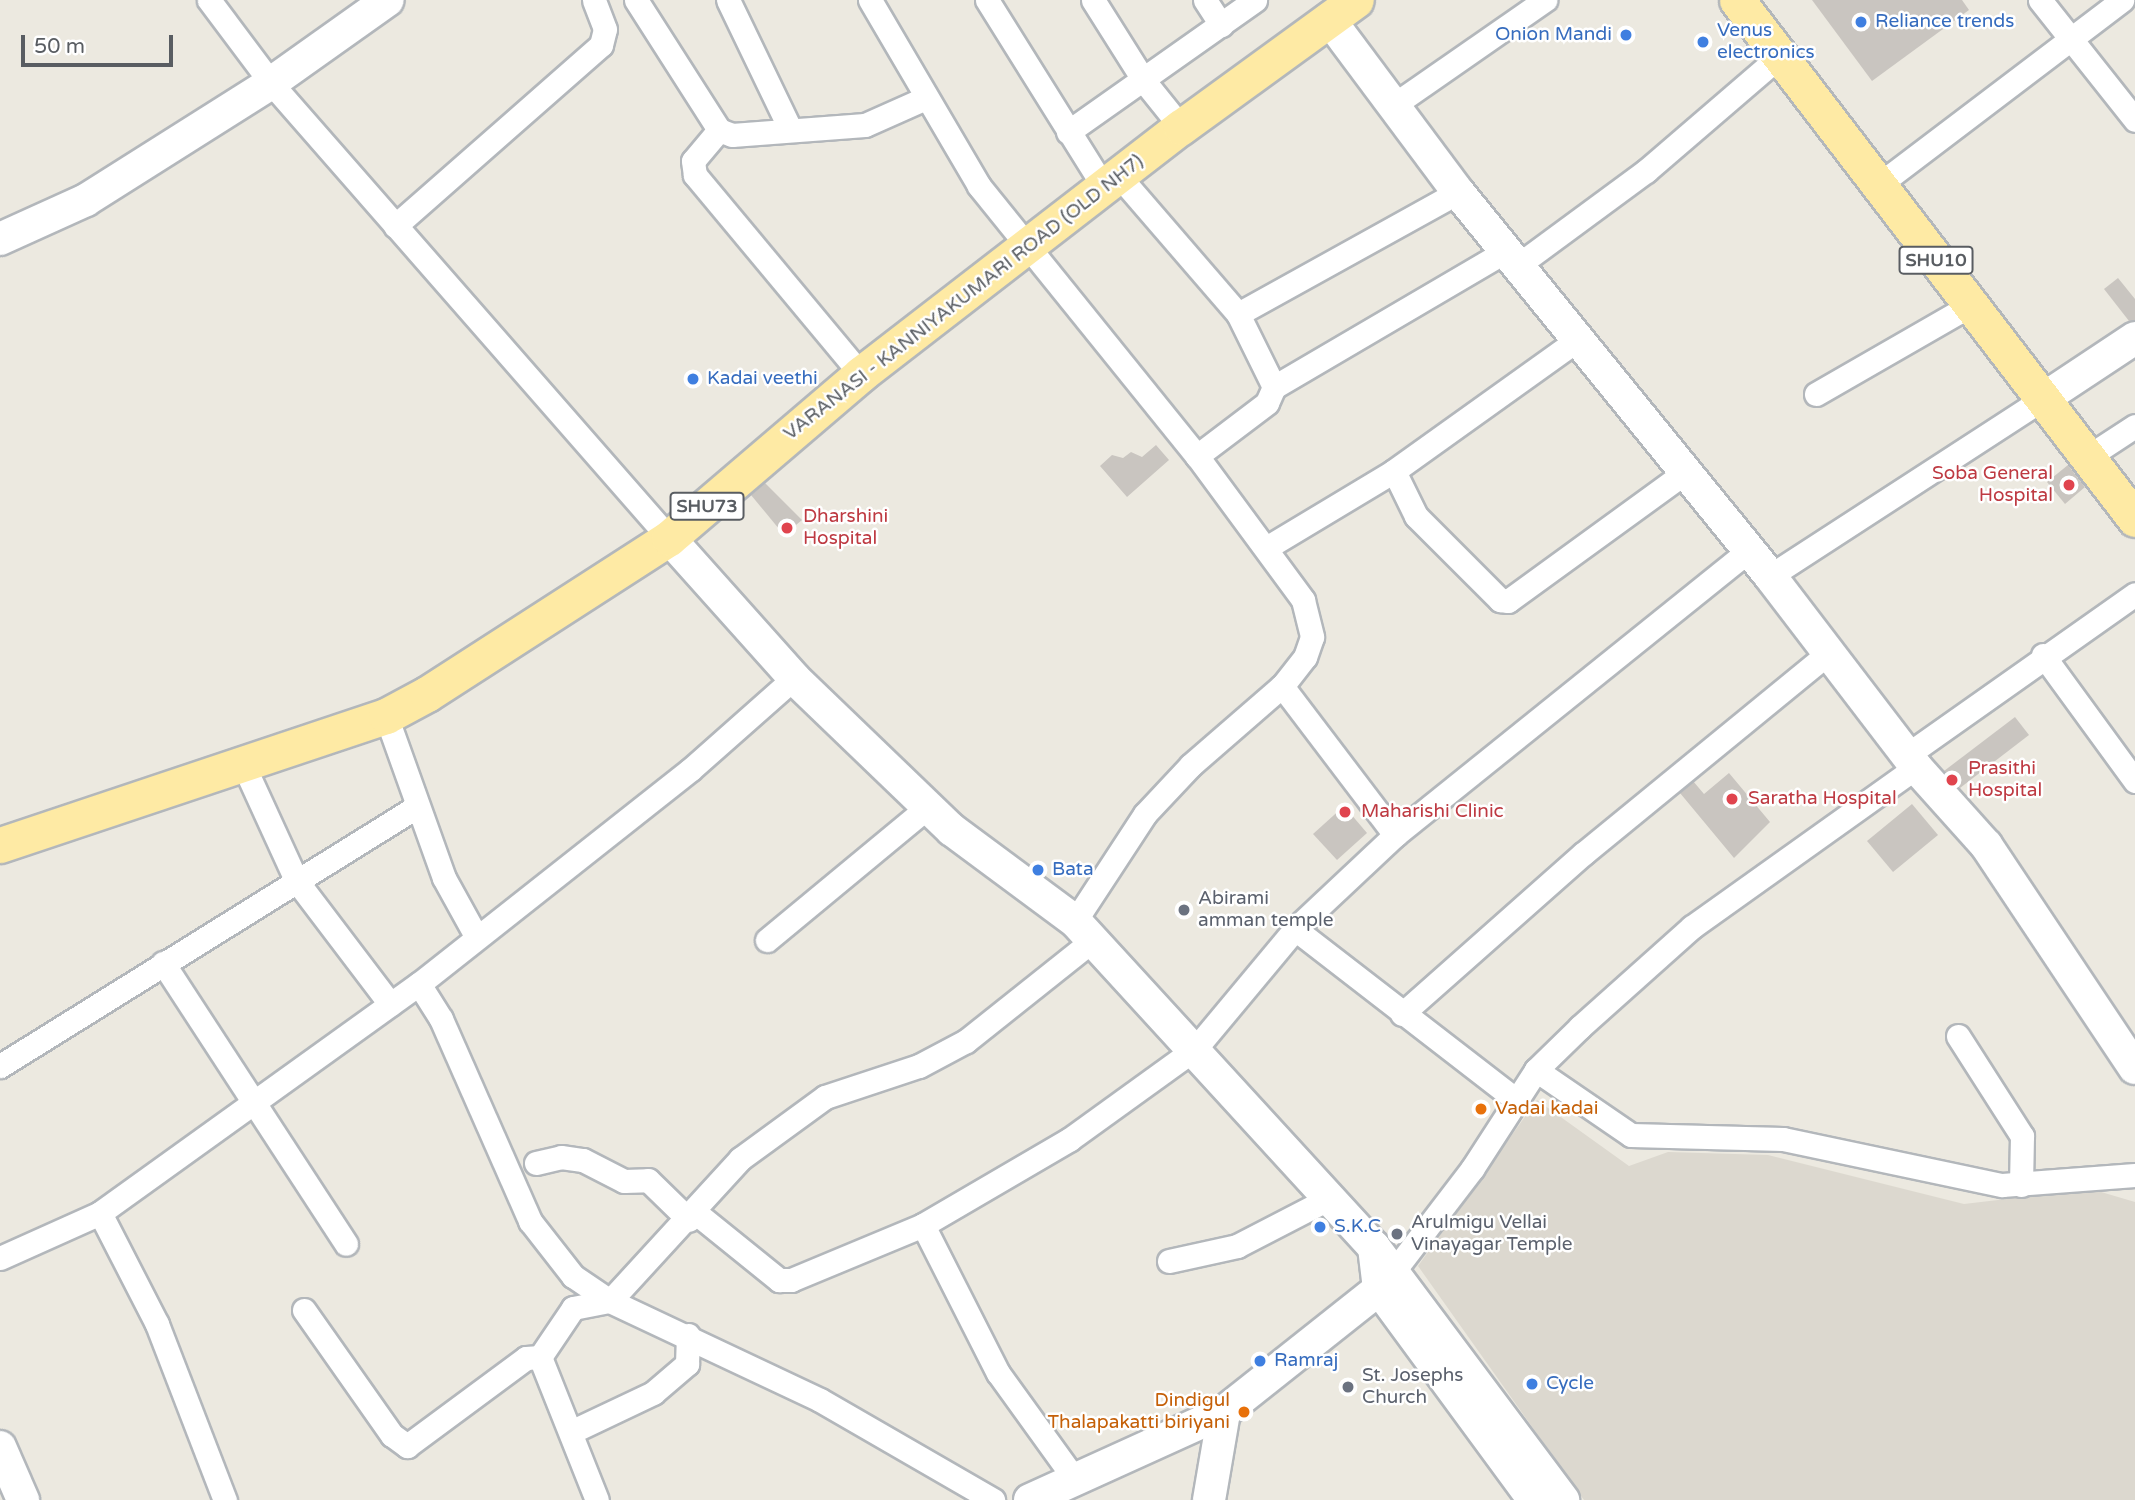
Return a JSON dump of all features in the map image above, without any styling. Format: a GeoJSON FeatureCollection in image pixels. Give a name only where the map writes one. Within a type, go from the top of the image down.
{"type":"FeatureCollection","features":[{"type":"Feature","properties":{"kind":"main road"},"geometry":{"type":"LineString","coordinates":[[0,239],[86,200],[271,83],[388,0]]}},
{"type":"Feature","properties":{"kind":"main road","name":"SHU10"},"geometry":{"type":"LineString","coordinates":[[1737,0],[1783,53],[1969,306],[2046,397],[2089,456],[2132,508]]}},
{"type":"Feature","properties":{"kind":"main road"},"geometry":{"type":"LineString","coordinates":[[1334,6],[1391,107],[1747,552],[1770,576],[1911,761],[1986,845],[2135,1068]]}},
{"type":"Feature","properties":{"kind":"main road","name":"VARANASI - KANNIYAKUMARI ROAD (OLD NH7)"},"geometry":{"type":"LineString","coordinates":[[0,845],[386,716],[670,538],[861,374],[1028,248],[1334,6]]}},
{"type":"Feature","properties":{"kind":"main road"},"geometry":{"type":"LineString","coordinates":[[2046,397],[2135,338]]}},
{"type":"Feature","properties":{"kind":"main road"},"geometry":{"type":"LineString","coordinates":[[670,538],[793,678],[928,807],[1084,931],[1330,1198],[1374,1247],[1388,1280],[1534,1500]]}},
{"type":"Feature","properties":{"kind":"main road"},"geometry":{"type":"LineString","coordinates":[[1030,1500],[1224,1412],[1388,1280]]}},
{"type":"Feature","properties":{"kind":"main road"},"geometry":{"type":"LineString","coordinates":[[1388,1280],[1563,1500]]}},
{"type":"Feature","properties":{"kind":"main road"},"geometry":{"type":"LineString","coordinates":[[1209,1500],[1224,1412]]}},
{"type":"Feature","properties":{"kind":"main road"},"geometry":{"type":"LineString","coordinates":[[0,1447],[23,1500]]}},
{"type":"Feature","properties":{"kind":"street"},"geometry":{"type":"LineString","coordinates":[[209,0],[271,83],[670,538]]}},
{"type":"Feature","properties":{"kind":"street"},"geometry":{"type":"LineString","coordinates":[[395,226],[601,45],[605,29],[594,0]]}},
{"type":"Feature","properties":{"kind":"street"},"geometry":{"type":"LineString","coordinates":[[636,0],[719,130],[732,135],[789,127],[865,125],[926,99]]}},
{"type":"Feature","properties":{"kind":"street"},"geometry":{"type":"LineString","coordinates":[[728,0],[789,127]]}},
{"type":"Feature","properties":{"kind":"street"},"geometry":{"type":"LineString","coordinates":[[540,1357],[573,1308],[610,1301],[692,1217],[740,1160],[825,1097],[938,1058],[1084,931],[1145,814],[1191,765],[1282,686],[1305,657],[1312,637],[1303,600],[1266,548],[1197,456],[979,186],[870,0]]}},
{"type":"Feature","properties":{"kind":"street"},"geometry":{"type":"LineString","coordinates":[[987,0],[1068,132],[1238,314],[1274,387]]}},
{"type":"Feature","properties":{"kind":"street"},"geometry":{"type":"LineString","coordinates":[[1093,0],[1144,81],[1181,127]]}},
{"type":"Feature","properties":{"kind":"street"},"geometry":{"type":"LineString","coordinates":[[1205,0],[1221,25]]}},
{"type":"Feature","properties":{"kind":"street"},"geometry":{"type":"LineString","coordinates":[[1068,132],[1144,81],[1255,0]]}},
{"type":"Feature","properties":{"kind":"street"},"geometry":{"type":"LineString","coordinates":[[1391,107],[1545,0]]}},
{"type":"Feature","properties":{"kind":"street"},"geometry":{"type":"LineString","coordinates":[[2040,0],[2135,120]]}},
{"type":"Feature","properties":{"kind":"street"},"geometry":{"type":"LineString","coordinates":[[1881,183],[2122,0]]}},
{"type":"Feature","properties":{"kind":"street"},"geometry":{"type":"LineString","coordinates":[[1197,456],[1267,403],[1274,387],[1511,258],[1647,171],[1783,53]]}},
{"type":"Feature","properties":{"kind":"street"},"geometry":{"type":"LineString","coordinates":[[719,130],[693,161],[695,175],[861,374]]}},
{"type":"Feature","properties":{"kind":"street"},"geometry":{"type":"LineString","coordinates":[[1238,314],[1458,192]]}},
{"type":"Feature","properties":{"kind":"street"},"geometry":{"type":"LineString","coordinates":[[1816,394],[1969,306]]}},
{"type":"Feature","properties":{"kind":"street"},"geometry":{"type":"LineString","coordinates":[[1266,548],[1394,471],[1577,340]]}},
{"type":"Feature","properties":{"kind":"street"},"geometry":{"type":"LineString","coordinates":[[1770,576],[2046,397]]}},
{"type":"Feature","properties":{"kind":"street"},"geometry":{"type":"LineString","coordinates":[[2089,456],[2135,426]]}},
{"type":"Feature","properties":{"kind":"street"},"geometry":{"type":"LineString","coordinates":[[1394,471],[1416,516],[1500,600],[1508,601],[1684,473]]}},
{"type":"Feature","properties":{"kind":"street"},"geometry":{"type":"LineString","coordinates":[[536,1163],[561,1157],[583,1160],[624,1181],[648,1180],[692,1217],[779,1280],[843,1260],[923,1225],[1070,1139],[1195,1049],[1295,929],[1395,835],[1747,552]]}},
{"type":"Feature","properties":{"kind":"street"},"geometry":{"type":"LineString","coordinates":[[1388,1280],[1536,1070],[1692,927],[1911,761],[2043,655],[2135,594]]}},
{"type":"Feature","properties":{"kind":"street"},"geometry":{"type":"LineString","coordinates":[[1402,1014],[1584,853],[1827,654]]}},
{"type":"Feature","properties":{"kind":"street"},"geometry":{"type":"LineString","coordinates":[[2043,655],[2132,773]]}},
{"type":"Feature","properties":{"kind":"street"},"geometry":{"type":"LineString","coordinates":[[0,1258],[100,1213],[419,984],[476,936],[691,770],[793,678]]}},
{"type":"Feature","properties":{"kind":"street"},"geometry":{"type":"LineString","coordinates":[[1282,686],[1395,835]]}},
{"type":"Feature","properties":{"kind":"street"},"geometry":{"type":"LineString","coordinates":[[386,716],[444,878],[476,936]]}},
{"type":"Feature","properties":{"kind":"street"},"geometry":{"type":"LineString","coordinates":[[243,764],[296,880],[390,1004]]}},
{"type":"Feature","properties":{"kind":"street"},"geometry":{"type":"LineString","coordinates":[[0,1066],[417,806]]}},
{"type":"Feature","properties":{"kind":"street"},"geometry":{"type":"LineString","coordinates":[[767,940],[928,807]]}},
{"type":"Feature","properties":{"kind":"street"},"geometry":{"type":"LineString","coordinates":[[1295,929],[1517,1100]]}},
{"type":"Feature","properties":{"kind":"street"},"geometry":{"type":"LineString","coordinates":[[163,963],[250,1103],[346,1244]]}},
{"type":"Feature","properties":{"kind":"street"},"geometry":{"type":"LineString","coordinates":[[419,984],[441,1019],[530,1221],[573,1276],[610,1301],[688,1335],[820,1400],[993,1500]]}},
{"type":"Feature","properties":{"kind":"street"},"geometry":{"type":"LineString","coordinates":[[1958,1036],[2022,1136],[2021,1185]]}},
{"type":"Feature","properties":{"kind":"street"},"geometry":{"type":"LineString","coordinates":[[1536,1070],[1631,1135],[1783,1139],[1950,1177],[2021,1185],[2135,1175]]}},
{"type":"Feature","properties":{"kind":"street"},"geometry":{"type":"LineString","coordinates":[[1169,1261],[1237,1246],[1330,1198]]}},
{"type":"Feature","properties":{"kind":"street"},"geometry":{"type":"LineString","coordinates":[[100,1213],[157,1324],[225,1500]]}},
{"type":"Feature","properties":{"kind":"street"},"geometry":{"type":"LineString","coordinates":[[923,1225],[998,1373],[1076,1481]]}},
{"type":"Feature","properties":{"kind":"street"},"geometry":{"type":"LineString","coordinates":[[304,1310],[392,1435],[407,1446],[526,1358],[540,1357]]}},
{"type":"Feature","properties":{"kind":"street"},"geometry":{"type":"LineString","coordinates":[[573,1431],[653,1393],[687,1364],[688,1335]]}},
{"type":"Feature","properties":{"kind":"street"},"geometry":{"type":"LineString","coordinates":[[540,1357],[573,1431],[597,1500]]}},
{"type":"Feature","properties":{"kind":"shaded area"},"geometry":{"type":"Polygon","coordinates":[[[1537,1100],[1629,1166],[1668,1152],[1768,1155],[1964,1204],[2091,1189],[2135,1202],[2135,1500],[1584,1500],[1418,1266],[1537,1100]]]}},
{"type":"Feature","properties":{"kind":"building"},"geometry":{"type":"Polygon","coordinates":[[[1812,0],[1962,0],[1969,10],[1872,81],[1812,0]]]}},
{"type":"Feature","properties":{"kind":"building"},"geometry":{"type":"Polygon","coordinates":[[[2118,278],[2135,299],[2135,320],[2129,321],[2104,289],[2118,278]]]}},
{"type":"Feature","properties":{"kind":"building"},"geometry":{"type":"Polygon","coordinates":[[[1156,445],[1169,460],[1127,497],[1100,466],[1112,455],[1123,458],[1131,452],[1142,457],[1156,445]]]}},
{"type":"Feature","properties":{"kind":"building"},"geometry":{"type":"Polygon","coordinates":[[[2068,465],[2085,487],[2065,504],[2047,482],[2068,465]]]}},
{"type":"Feature","properties":{"kind":"building"},"geometry":{"type":"Polygon","coordinates":[[[765,483],[802,520],[784,535],[751,495],[765,483]]]}},
{"type":"Feature","properties":{"kind":"building"},"geometry":{"type":"Polygon","coordinates":[[[2015,717],[2029,735],[1960,788],[1944,771],[2015,717]]]}},
{"type":"Feature","properties":{"kind":"building"},"geometry":{"type":"Polygon","coordinates":[[[1729,773],[1770,822],[1734,858],[1680,793],[1693,781],[1704,794],[1729,773]]]}},
{"type":"Feature","properties":{"kind":"building"},"geometry":{"type":"Polygon","coordinates":[[[1912,804],[1938,835],[1893,872],[1867,841],[1912,804]]]}},
{"type":"Feature","properties":{"kind":"building"},"geometry":{"type":"Polygon","coordinates":[[[1344,806],[1367,833],[1337,860],[1313,834],[1344,806]]]}},
{"type":"Feature","properties":{"kind":"place","name":"Reliance trends"},"geometry":{"type":"Point","coordinates":[1861,22]}},
{"type":"Feature","properties":{"kind":"place","name":"Onion Mandi"},"geometry":{"type":"Point","coordinates":[1626,35]}},
{"type":"Feature","properties":{"kind":"place","name":"Venus electronics"},"geometry":{"type":"Point","coordinates":[1703,42]}},
{"type":"Feature","properties":{"kind":"place","name":"Kadai veethi"},"geometry":{"type":"Point","coordinates":[693,379]}},
{"type":"Feature","properties":{"kind":"place","name":"Soba General Hospital"},"geometry":{"type":"Point","coordinates":[2069,485]}},
{"type":"Feature","properties":{"kind":"place","name":"Dharshini Hospital"},"geometry":{"type":"Point","coordinates":[787,528]}},
{"type":"Feature","properties":{"kind":"place","name":"Prasithi Hospital"},"geometry":{"type":"Point","coordinates":[1952,780]}},
{"type":"Feature","properties":{"kind":"place","name":"Saratha Hospital"},"geometry":{"type":"Point","coordinates":[1732,799]}},
{"type":"Feature","properties":{"kind":"place","name":"Maharishi Clinic"},"geometry":{"type":"Point","coordinates":[1345,812]}},
{"type":"Feature","properties":{"kind":"place","name":"Bata"},"geometry":{"type":"Point","coordinates":[1038,870]}},
{"type":"Feature","properties":{"kind":"place","name":"Abirami amman temple"},"geometry":{"type":"Point","coordinates":[1184,910]}},
{"type":"Feature","properties":{"kind":"place","name":"Vadai kadai"},"geometry":{"type":"Point","coordinates":[1481,1109]}},
{"type":"Feature","properties":{"kind":"place","name":"S.K.C"},"geometry":{"type":"Point","coordinates":[1320,1227]}},
{"type":"Feature","properties":{"kind":"place","name":"Arulmigu Vellai Vinayagar Temple"},"geometry":{"type":"Point","coordinates":[1397,1234]}},
{"type":"Feature","properties":{"kind":"place","name":"Ramraj"},"geometry":{"type":"Point","coordinates":[1260,1361]}},
{"type":"Feature","properties":{"kind":"place","name":"Cycle"},"geometry":{"type":"Point","coordinates":[1532,1384]}},
{"type":"Feature","properties":{"kind":"place","name":"St. Josephs Church"},"geometry":{"type":"Point","coordinates":[1348,1387]}},
{"type":"Feature","properties":{"kind":"place","name":"Dindigul Thalapakatti biriyani"},"geometry":{"type":"Point","coordinates":[1244,1412]}}]}
